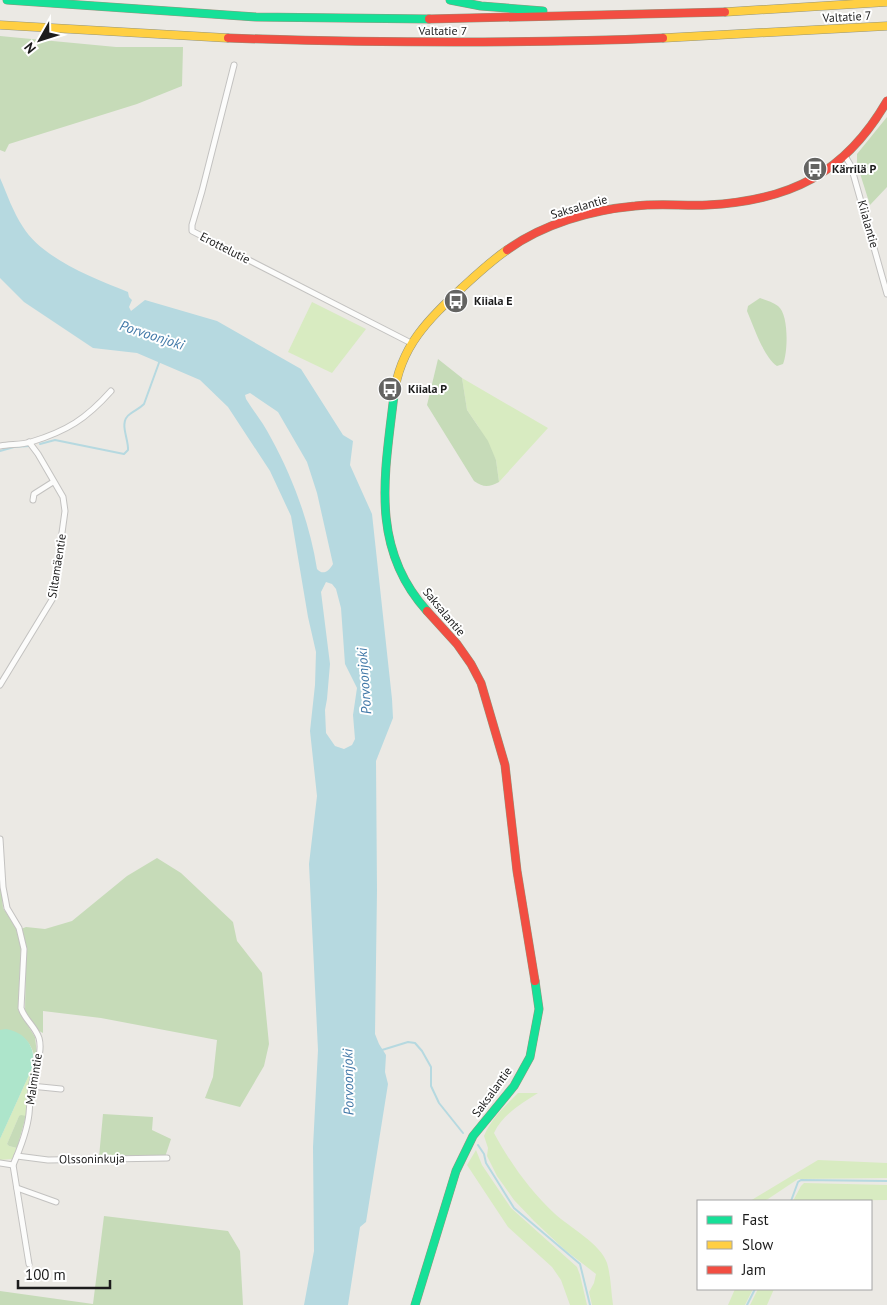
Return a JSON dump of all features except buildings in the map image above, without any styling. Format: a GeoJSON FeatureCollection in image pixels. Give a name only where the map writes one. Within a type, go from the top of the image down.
{"type":"FeatureCollection","features":[{"type":"Feature","properties":{"kind":"main road","name":"Valtatie 7"},"geometry":{"type":"LineString","coordinates":[[7,0],[256,16],[439,19],[694,14],[887,2]]}},
{"type":"Feature","properties":{"kind":"main road"},"geometry":{"type":"LineString","coordinates":[[20,1],[37,0]]}},
{"type":"Feature","properties":{"kind":"main road"},"geometry":{"type":"LineString","coordinates":[[450,0],[481,6],[518,9],[647,14]]}},
{"type":"Feature","properties":{"kind":"main road","name":"Valtatie 7"},"geometry":{"type":"LineString","coordinates":[[1,25],[253,39],[442,43],[682,37],[887,26]]}},
{"type":"Feature","properties":{"kind":"main road","name":"Saksalantie"},"geometry":{"type":"LineString","coordinates":[[415,1305],[456,1171],[473,1136],[514,1086],[530,1057],[540,1009],[517,871],[505,764],[481,683],[457,644],[418,601],[404,578],[388,532],[384,508],[384,481],[396,377],[401,361],[411,342],[444,304],[493,260],[516,244],[552,226],[586,215],[625,207],[718,204],[770,196],[802,185],[824,172],[845,156],[863,138],[887,101]]}},
{"type":"Feature","properties":{"kind":"street","name":"Erottelutie"},"geometry":{"type":"LineString","coordinates":[[234,65],[192,225],[192,232],[411,342]]}},
{"type":"Feature","properties":{"kind":"street","name":"Kiialantie"},"geometry":{"type":"LineString","coordinates":[[845,156],[851,166],[887,294]]}},
{"type":"Feature","properties":{"kind":"street"},"geometry":{"type":"LineString","coordinates":[[0,446],[29,442],[67,429],[90,412],[110,391]]}},
{"type":"Feature","properties":{"kind":"street","name":"Siltamäentie"},"geometry":{"type":"LineString","coordinates":[[0,686],[16,656],[51,604],[56,588],[65,511],[63,497],[29,442]]}},
{"type":"Feature","properties":{"kind":"street"},"geometry":{"type":"LineString","coordinates":[[34,500],[34,494],[53,482]]}},
{"type":"Feature","properties":{"kind":"street","name":"Malmintie"},"geometry":{"type":"LineString","coordinates":[[0,839],[3,887],[7,908],[19,928],[24,949],[21,1008],[39,1039],[38,1059],[31,1086],[26,1128],[13,1165]]}},
{"type":"Feature","properties":{"kind":"street"},"geometry":{"type":"LineString","coordinates":[[31,1086],[61,1089]]}},
{"type":"Feature","properties":{"kind":"street","name":"Olssoninkuja"},"geometry":{"type":"LineString","coordinates":[[17,1156],[48,1160],[167,1158]]}},
{"type":"Feature","properties":{"kind":"street"},"geometry":{"type":"LineString","coordinates":[[0,1163],[13,1165],[29,1264]]}},
{"type":"Feature","properties":{"kind":"street"},"geometry":{"type":"LineString","coordinates":[[17,1188],[56,1202]]}},
{"type":"Feature","properties":{"kind":"green space"},"geometry":{"type":"Polygon","coordinates":[[[0,36],[116,47],[183,47],[182,86],[137,104],[9,144],[5,152],[0,150],[0,36]]]}},
{"type":"Feature","properties":{"kind":"green space"},"geometry":{"type":"Polygon","coordinates":[[[887,117],[887,187],[870,205],[857,164],[857,154],[887,117]]]}},
{"type":"Feature","properties":{"kind":"green space"},"geometry":{"type":"Polygon","coordinates":[[[760,298],[772,302],[782,310],[786,325],[785,359],[783,364],[777,366],[763,348],[747,311],[748,306],[760,298]]]}},
{"type":"Feature","properties":{"kind":"green space"},"geometry":{"type":"Polygon","coordinates":[[[312,302],[366,329],[332,373],[288,352],[312,302]]]}},
{"type":"Feature","properties":{"kind":"green space"},"geometry":{"type":"Polygon","coordinates":[[[438,359],[462,378],[467,410],[488,441],[496,460],[499,482],[486,486],[474,481],[427,405],[438,359]]]}},
{"type":"Feature","properties":{"kind":"green space"},"geometry":{"type":"Polygon","coordinates":[[[462,378],[548,428],[499,482],[496,460],[467,410],[462,378]]]}},
{"type":"Feature","properties":{"kind":"green space"},"geometry":{"type":"Polygon","coordinates":[[[157,858],[181,873],[233,922],[237,941],[262,973],[269,1044],[264,1066],[240,1107],[205,1098],[213,1077],[217,1040],[101,1018],[43,1011],[43,1033],[37,1030],[25,1012],[26,946],[21,929],[26,927],[45,929],[72,921],[127,876],[157,858]]]}},
{"type":"Feature","properties":{"kind":"green space"},"geometry":{"type":"Polygon","coordinates":[[[0,870],[3,908],[16,928],[21,947],[18,1010],[35,1037],[37,1054],[34,1055],[29,1044],[22,1036],[12,1031],[0,1030],[0,870]]]}},
{"type":"Feature","properties":{"kind":"green space"},"geometry":{"type":"Polygon","coordinates":[[[6,1029],[19,1033],[28,1042],[33,1053],[33,1066],[0,1139],[0,1030],[6,1029]]]}},
{"type":"Feature","properties":{"kind":"green space"},"geometry":{"type":"Polygon","coordinates":[[[37,1054],[28,1089],[26,1116],[19,1116],[7,1144],[17,1148],[12,1159],[0,1160],[0,1139],[33,1066],[34,1055],[37,1054]]]}},
{"type":"Feature","properties":{"kind":"green space"},"geometry":{"type":"Polygon","coordinates":[[[518,1093],[538,1093],[507,1115],[494,1133],[513,1165],[528,1185],[554,1213],[592,1243],[604,1256],[609,1273],[613,1305],[592,1305],[589,1292],[596,1274],[565,1250],[514,1200],[497,1176],[487,1156],[488,1148],[484,1136],[490,1124],[518,1093]]]}},
{"type":"Feature","properties":{"kind":"green space"},"geometry":{"type":"Polygon","coordinates":[[[103,1114],[153,1117],[152,1130],[171,1139],[165,1157],[99,1157],[103,1114]]]}},
{"type":"Feature","properties":{"kind":"green space"},"geometry":{"type":"Polygon","coordinates":[[[21,1115],[26,1116],[17,1148],[9,1146],[7,1144],[21,1115]]]}},
{"type":"Feature","properties":{"kind":"green space"},"geometry":{"type":"Polygon","coordinates":[[[476,1150],[482,1165],[511,1208],[577,1267],[587,1305],[570,1305],[561,1280],[552,1267],[508,1227],[467,1165],[476,1150]]]}},
{"type":"Feature","properties":{"kind":"green space"},"geometry":{"type":"Polygon","coordinates":[[[818,1160],[887,1163],[887,1178],[798,1179],[768,1199],[752,1200],[818,1160]]]}},
{"type":"Feature","properties":{"kind":"green space"},"geometry":{"type":"Polygon","coordinates":[[[804,1183],[887,1185],[887,1200],[794,1200],[804,1183]]]}},
{"type":"Feature","properties":{"kind":"green space"},"geometry":{"type":"Polygon","coordinates":[[[104,1216],[228,1231],[240,1251],[243,1305],[0,1305],[0,1291],[93,1304],[104,1216]]]}},
{"type":"Feature","properties":{"kind":"green space"},"geometry":{"type":"Polygon","coordinates":[[[735,1290],[752,1290],[745,1305],[728,1305],[735,1290]]]}},
{"type":"Feature","properties":{"kind":"green space"},"geometry":{"type":"Polygon","coordinates":[[[758,1290],[774,1290],[767,1305],[750,1305],[758,1290]]]}},
{"type":"Feature","properties":{"kind":"water","name":"Porvoonjoki"},"geometry":{"type":"Polygon","coordinates":[[[0,178],[19,221],[32,239],[43,249],[71,267],[128,292],[132,300],[129,307],[131,311],[145,300],[217,321],[301,369],[343,435],[353,441],[350,465],[372,514],[393,718],[376,761],[375,1034],[386,1055],[385,1072],[388,1084],[366,1222],[360,1227],[348,1305],[304,1305],[314,1251],[313,1147],[318,1050],[309,864],[317,796],[310,731],[315,685],[316,652],[308,617],[291,516],[270,471],[228,407],[200,380],[137,353],[93,348],[24,302],[0,278],[0,178]],[[250,393],[245,395],[246,399],[279,453],[293,485],[310,535],[317,569],[321,572],[326,572],[333,564],[317,493],[307,462],[278,412],[250,393]],[[326,582],[321,592],[330,664],[325,710],[326,733],[335,746],[344,749],[352,745],[355,739],[353,715],[357,688],[345,664],[341,608],[336,589],[332,584],[326,582]]]}},
{"type":"Feature","properties":{"kind":"waterway"},"geometry":{"type":"LineString","coordinates":[[40,444],[55,440],[124,454],[128,450],[124,426],[125,421],[130,414],[144,404],[160,360]]}},
{"type":"Feature","properties":{"kind":"waterway"},"geometry":{"type":"LineString","coordinates":[[0,451],[14,447],[29,446]]}},
{"type":"Feature","properties":{"kind":"waterway"},"geometry":{"type":"LineString","coordinates":[[382,1050],[408,1042],[415,1043],[431,1067],[431,1086],[439,1103],[463,1133]]}},
{"type":"Feature","properties":{"kind":"waterway"},"geometry":{"type":"LineString","coordinates":[[478,1145],[484,1154],[486,1163],[514,1208],[580,1264],[590,1305]]}},
{"type":"Feature","properties":{"kind":"waterway"},"geometry":{"type":"LineString","coordinates":[[791,1200],[798,1182],[801,1180],[887,1181]]}},
{"type":"Feature","properties":{"kind":"waterway"},"geometry":{"type":"LineString","coordinates":[[747,1305],[754,1290]]}},
{"type":"Feature","properties":{"kind":"traffic: fast"},"geometry":{"type":"LineString","coordinates":[[7,0],[256,17],[429,19]]}},
{"type":"Feature","properties":{"kind":"traffic: fast"},"geometry":{"type":"LineString","coordinates":[[450,0],[481,6],[543,11]]}},
{"type":"Feature","properties":{"kind":"traffic: fast"},"geometry":{"type":"LineString","coordinates":[[394,395],[385,481],[385,508],[389,535],[396,561],[409,587],[427,611]]}},
{"type":"Feature","properties":{"kind":"traffic: fast"},"geometry":{"type":"LineString","coordinates":[[415,1305],[456,1171],[473,1136],[514,1086],[530,1057],[539,1009],[535,981]]}},
{"type":"Feature","properties":{"kind":"traffic: slow"},"geometry":{"type":"LineString","coordinates":[[725,12],[887,2]]}},
{"type":"Feature","properties":{"kind":"traffic: slow"},"geometry":{"type":"LineString","coordinates":[[0,25],[228,38]]}},
{"type":"Feature","properties":{"kind":"traffic: slow"},"geometry":{"type":"LineString","coordinates":[[663,38],[887,26]]}},
{"type":"Feature","properties":{"kind":"traffic: slow"},"geometry":{"type":"LineString","coordinates":[[394,395],[397,378],[403,362],[418,335],[428,322],[484,268],[507,250]]}},
{"type":"Feature","properties":{"kind":"traffic: jam"},"geometry":{"type":"LineString","coordinates":[[429,19],[725,12]]}},
{"type":"Feature","properties":{"kind":"traffic: jam"},"geometry":{"type":"LineString","coordinates":[[228,38],[446,42],[663,38]]}},
{"type":"Feature","properties":{"kind":"traffic: jam"},"geometry":{"type":"LineString","coordinates":[[507,250],[552,226],[602,211],[644,205],[707,205],[737,202],[789,190],[812,179],[833,165],[853,147],[871,126],[887,101]]}},
{"type":"Feature","properties":{"kind":"traffic: jam"},"geometry":{"type":"LineString","coordinates":[[427,611],[457,644],[481,683],[505,765],[517,871],[535,981]]}},
{"type":"Feature","properties":{"kind":"place","name":"Kärrilä P"},"geometry":{"type":"Point","coordinates":[815,169]}},
{"type":"Feature","properties":{"kind":"place","name":"Kiiala E"},"geometry":{"type":"Point","coordinates":[456,301]}},
{"type":"Feature","properties":{"kind":"place","name":"Kiiala P"},"geometry":{"type":"Point","coordinates":[390,389]}}]}
